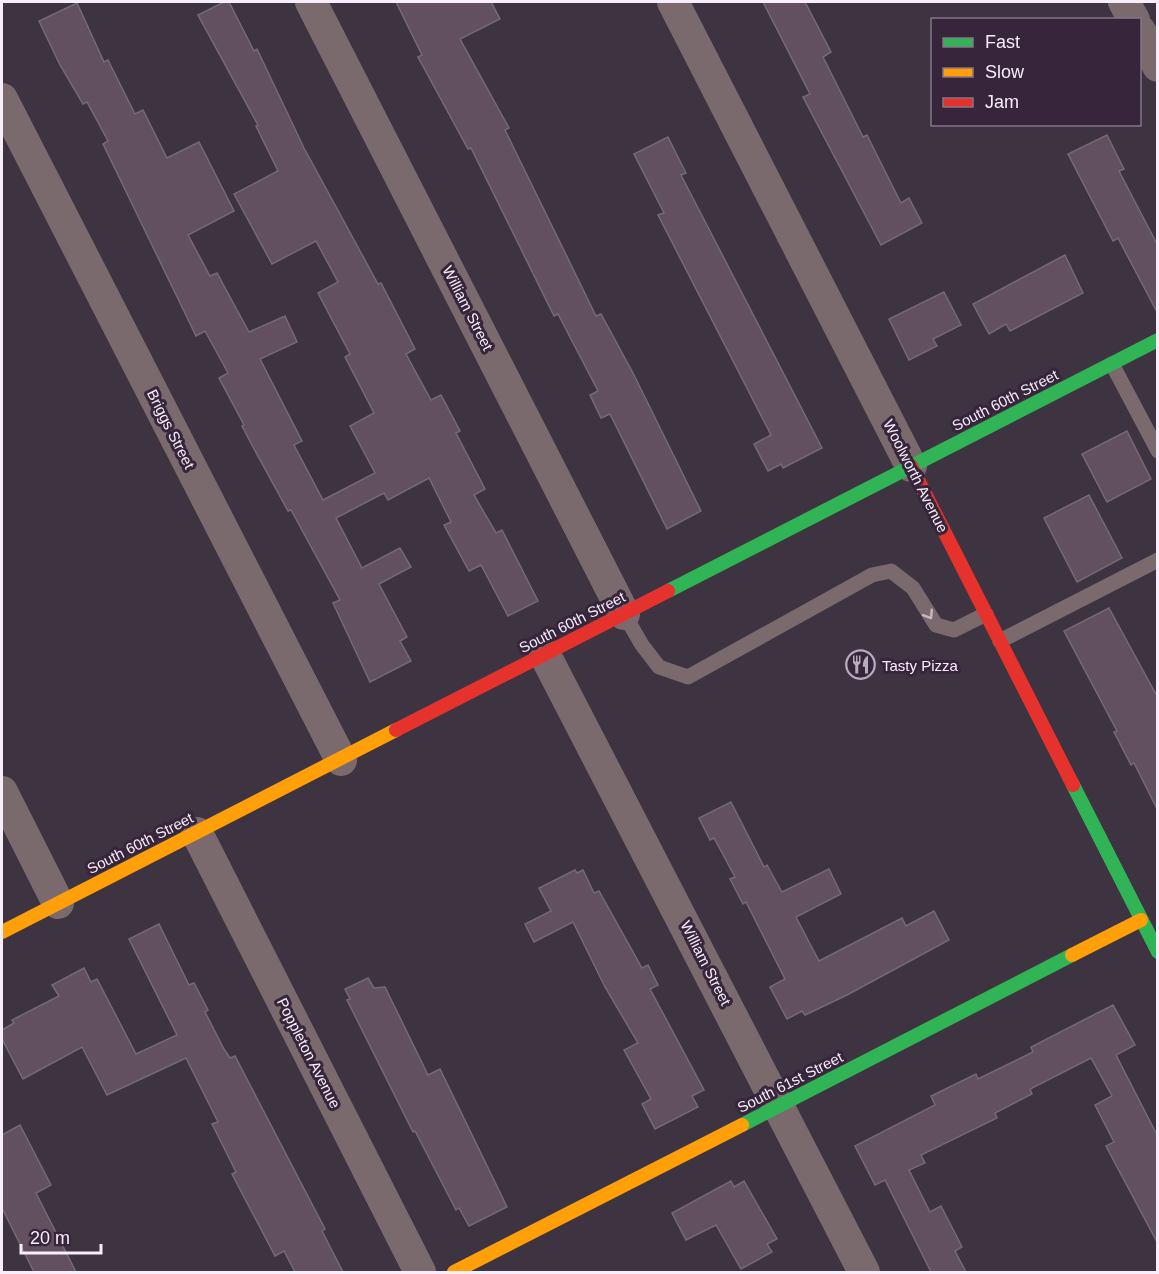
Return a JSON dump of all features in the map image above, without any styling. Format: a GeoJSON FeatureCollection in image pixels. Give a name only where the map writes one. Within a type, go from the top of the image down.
{"type":"FeatureCollection","features":[{"type":"Feature","properties":{"kind":"street","name":"William Street"},"geometry":{"type":"LineString","coordinates":[[311,2],[624,614]]}},
{"type":"Feature","properties":{"kind":"street","name":"Woolworth Avenue"},"geometry":{"type":"LineString","coordinates":[[673,2],[1158,951]]}},
{"type":"Feature","properties":{"kind":"street"},"geometry":{"type":"LineString","coordinates":[[1124,2],[1133,18]]}},
{"type":"Feature","properties":{"kind":"street"},"geometry":{"type":"LineString","coordinates":[[1141,33],[1158,66]]}},
{"type":"Feature","properties":{"kind":"street","name":"Briggs Street"},"geometry":{"type":"LineString","coordinates":[[2,99],[340,760]]}},
{"type":"Feature","properties":{"kind":"street","name":"South 60th Street"},"geometry":{"type":"LineString","coordinates":[[2,932],[1158,340]]}},
{"type":"Feature","properties":{"kind":"street","name":"William Street"},"geometry":{"type":"LineString","coordinates":[[545,655],[864,1272]]}},
{"type":"Feature","properties":{"kind":"street"},"geometry":{"type":"LineString","coordinates":[[2,792],[58,903]]}},
{"type":"Feature","properties":{"kind":"street","name":"Poppleton Avenue"},"geometry":{"type":"LineString","coordinates":[[197,833],[420,1272]]}},
{"type":"Feature","properties":{"kind":"street","name":"South 61st Street"},"geometry":{"type":"LineString","coordinates":[[454,1272],[1141,920]]}},
{"type":"Feature","properties":{"kind":"lane"},"geometry":{"type":"LineString","coordinates":[[1112,364],[1158,451]]}},
{"type":"Feature","properties":{"kind":"lane"},"geometry":{"type":"LineString","coordinates":[[1000,641],[1158,560]]}},
{"type":"Feature","properties":{"kind":"lane"},"geometry":{"type":"LineString","coordinates":[[624,614],[642,645],[659,667],[687,677],[872,575],[891,571],[913,588],[936,625],[954,630],[986,614]]}},
{"type":"Feature","properties":{"kind":"building"},"geometry":{"type":"Polygon","coordinates":[[[224,2],[229,2],[254,51],[257,49],[304,148],[378,284],[381,283],[415,349],[406,354],[431,400],[441,395],[460,431],[456,433],[485,489],[474,495],[496,533],[502,530],[538,601],[508,616],[481,565],[469,571],[444,525],[451,522],[429,478],[388,500],[384,493],[336,518],[362,568],[400,548],[411,567],[379,584],[407,637],[400,641],[411,661],[370,682],[333,603],[340,600],[291,510],[288,511],[253,447],[219,378],[228,373],[205,331],[196,336],[103,144],[108,141],[87,102],[83,104],[60,65],[39,21],[77,3],[104,62],[108,60],[135,114],[143,110],[167,158],[199,142],[234,211],[188,235],[210,276],[217,273],[249,332],[285,316],[297,342],[260,359],[302,441],[294,445],[323,500],[375,473],[350,426],[374,413],[345,357],[350,354],[318,293],[338,282],[316,241],[272,264],[234,194],[278,171],[256,126],[258,125],[198,15],[224,2]]]}},
{"type":"Feature","properties":{"kind":"building"},"geometry":{"type":"Polygon","coordinates":[[[396,2],[491,2],[500,19],[460,39],[509,128],[505,130],[596,316],[601,314],[633,373],[701,511],[667,529],[610,414],[601,418],[590,395],[598,391],[558,314],[554,316],[471,148],[468,149],[418,57],[422,55],[396,2]]]}},
{"type":"Feature","properties":{"kind":"building"},"geometry":{"type":"Polygon","coordinates":[[[763,2],[805,2],[831,52],[823,57],[863,137],[867,135],[901,203],[909,198],[922,223],[881,245],[803,97],[810,94],[763,2]]]}},
{"type":"Feature","properties":{"kind":"building"},"geometry":{"type":"Polygon","coordinates":[[[1107,135],[1124,169],[1119,171],[1158,246],[1158,314],[1118,238],[1113,241],[1068,154],[1107,135]]]}},
{"type":"Feature","properties":{"kind":"building"},"geometry":{"type":"Polygon","coordinates":[[[668,137],[686,173],[681,175],[822,448],[783,468],[781,464],[768,471],[754,444],[771,435],[658,215],[664,213],[634,154],[668,137]]]}},
{"type":"Feature","properties":{"kind":"building"},"geometry":{"type":"Polygon","coordinates":[[[1065,255],[1083,293],[1010,331],[1006,324],[989,334],[973,304],[1065,255]]]}},
{"type":"Feature","properties":{"kind":"building"},"geometry":{"type":"Polygon","coordinates":[[[944,292],[961,325],[933,339],[937,346],[909,360],[889,319],[944,292]]]}},
{"type":"Feature","properties":{"kind":"building"},"geometry":{"type":"Polygon","coordinates":[[[1127,431],[1151,479],[1107,502],[1082,454],[1127,431]]]}},
{"type":"Feature","properties":{"kind":"building"},"geometry":{"type":"Polygon","coordinates":[[[1089,495],[1122,558],[1077,582],[1044,518],[1089,495]]]}},
{"type":"Feature","properties":{"kind":"building"},"geometry":{"type":"Polygon","coordinates":[[[1109,608],[1158,698],[1158,811],[1134,763],[1131,765],[1114,732],[1117,731],[1064,631],[1109,608]]]}},
{"type":"Feature","properties":{"kind":"building"},"geometry":{"type":"Polygon","coordinates":[[[731,802],[764,867],[767,865],[782,892],[829,869],[841,894],[796,917],[819,961],[902,918],[906,926],[934,911],[949,940],[847,995],[805,1015],[802,1011],[787,1019],[770,987],[785,979],[746,902],[743,904],[730,879],[735,877],[714,838],[710,840],[699,818],[731,802]]]}},
{"type":"Feature","properties":{"kind":"building"},"geometry":{"type":"Polygon","coordinates":[[[575,870],[577,873],[583,870],[594,893],[599,891],[642,968],[648,965],[658,985],[650,989],[704,1090],[692,1096],[698,1107],[655,1129],[642,1104],[651,1099],[624,1050],[638,1043],[605,987],[573,922],[534,942],[525,924],[551,911],[539,888],[575,870]]]}},
{"type":"Feature","properties":{"kind":"building"},"geometry":{"type":"Polygon","coordinates":[[[159,924],[189,985],[194,983],[208,1010],[205,1012],[224,1049],[230,1058],[235,1056],[325,1229],[322,1231],[343,1272],[295,1272],[284,1251],[275,1256],[232,1174],[236,1172],[212,1124],[218,1122],[186,1058],[107,1095],[82,1047],[23,1079],[2,1039],[2,1030],[14,1023],[12,1020],[59,996],[52,985],[84,968],[91,982],[97,979],[136,1054],[177,1035],[129,939],[159,924]]]}},
{"type":"Feature","properties":{"kind":"building"},"geometry":{"type":"Polygon","coordinates":[[[368,978],[374,988],[385,987],[428,1075],[440,1069],[507,1207],[469,1226],[459,1208],[456,1210],[415,1131],[413,1132],[347,1000],[350,999],[345,989],[368,978]]]}},
{"type":"Feature","properties":{"kind":"building"},"geometry":{"type":"Polygon","coordinates":[[[1113,1005],[1135,1045],[1116,1055],[1158,1137],[1158,1244],[1106,1146],[1114,1142],[1095,1105],[1112,1096],[1091,1058],[1030,1089],[1032,1094],[995,1113],[997,1118],[921,1155],[925,1163],[909,1170],[930,1212],[941,1206],[962,1247],[955,1251],[966,1272],[931,1272],[885,1180],[875,1185],[855,1146],[935,1105],[931,1096],[976,1074],[978,1079],[1033,1052],[1031,1047],[1113,1005]]]}},
{"type":"Feature","properties":{"kind":"building"},"geometry":{"type":"Polygon","coordinates":[[[20,1125],[51,1185],[36,1193],[76,1272],[34,1272],[2,1208],[2,1135],[20,1125]]]}},
{"type":"Feature","properties":{"kind":"building"},"geometry":{"type":"Polygon","coordinates":[[[731,1181],[734,1187],[744,1181],[777,1239],[767,1244],[772,1252],[741,1269],[716,1225],[686,1240],[672,1213],[731,1181]]]}},
{"type":"Feature","properties":{"kind":"traffic: fast"},"geometry":{"type":"LineString","coordinates":[[668,591],[1158,340]]}},
{"type":"Feature","properties":{"kind":"traffic: fast"},"geometry":{"type":"LineString","coordinates":[[1073,785],[1158,952]]}},
{"type":"Feature","properties":{"kind":"traffic: fast"},"geometry":{"type":"LineString","coordinates":[[742,1125],[1072,955]]}},
{"type":"Feature","properties":{"kind":"traffic: slow"},"geometry":{"type":"LineString","coordinates":[[2,932],[396,730]]}},
{"type":"Feature","properties":{"kind":"traffic: slow"},"geometry":{"type":"LineString","coordinates":[[1072,955],[1141,920]]}},
{"type":"Feature","properties":{"kind":"traffic: slow"},"geometry":{"type":"LineString","coordinates":[[454,1272],[742,1125]]}},
{"type":"Feature","properties":{"kind":"traffic: jam"},"geometry":{"type":"LineString","coordinates":[[911,466],[1073,785]]}},
{"type":"Feature","properties":{"kind":"traffic: jam"},"geometry":{"type":"LineString","coordinates":[[396,730],[668,591]]}},
{"type":"Feature","properties":{"kind":"place","name":"Tasty Pizza"},"geometry":{"type":"Point","coordinates":[861,665]}}]}
